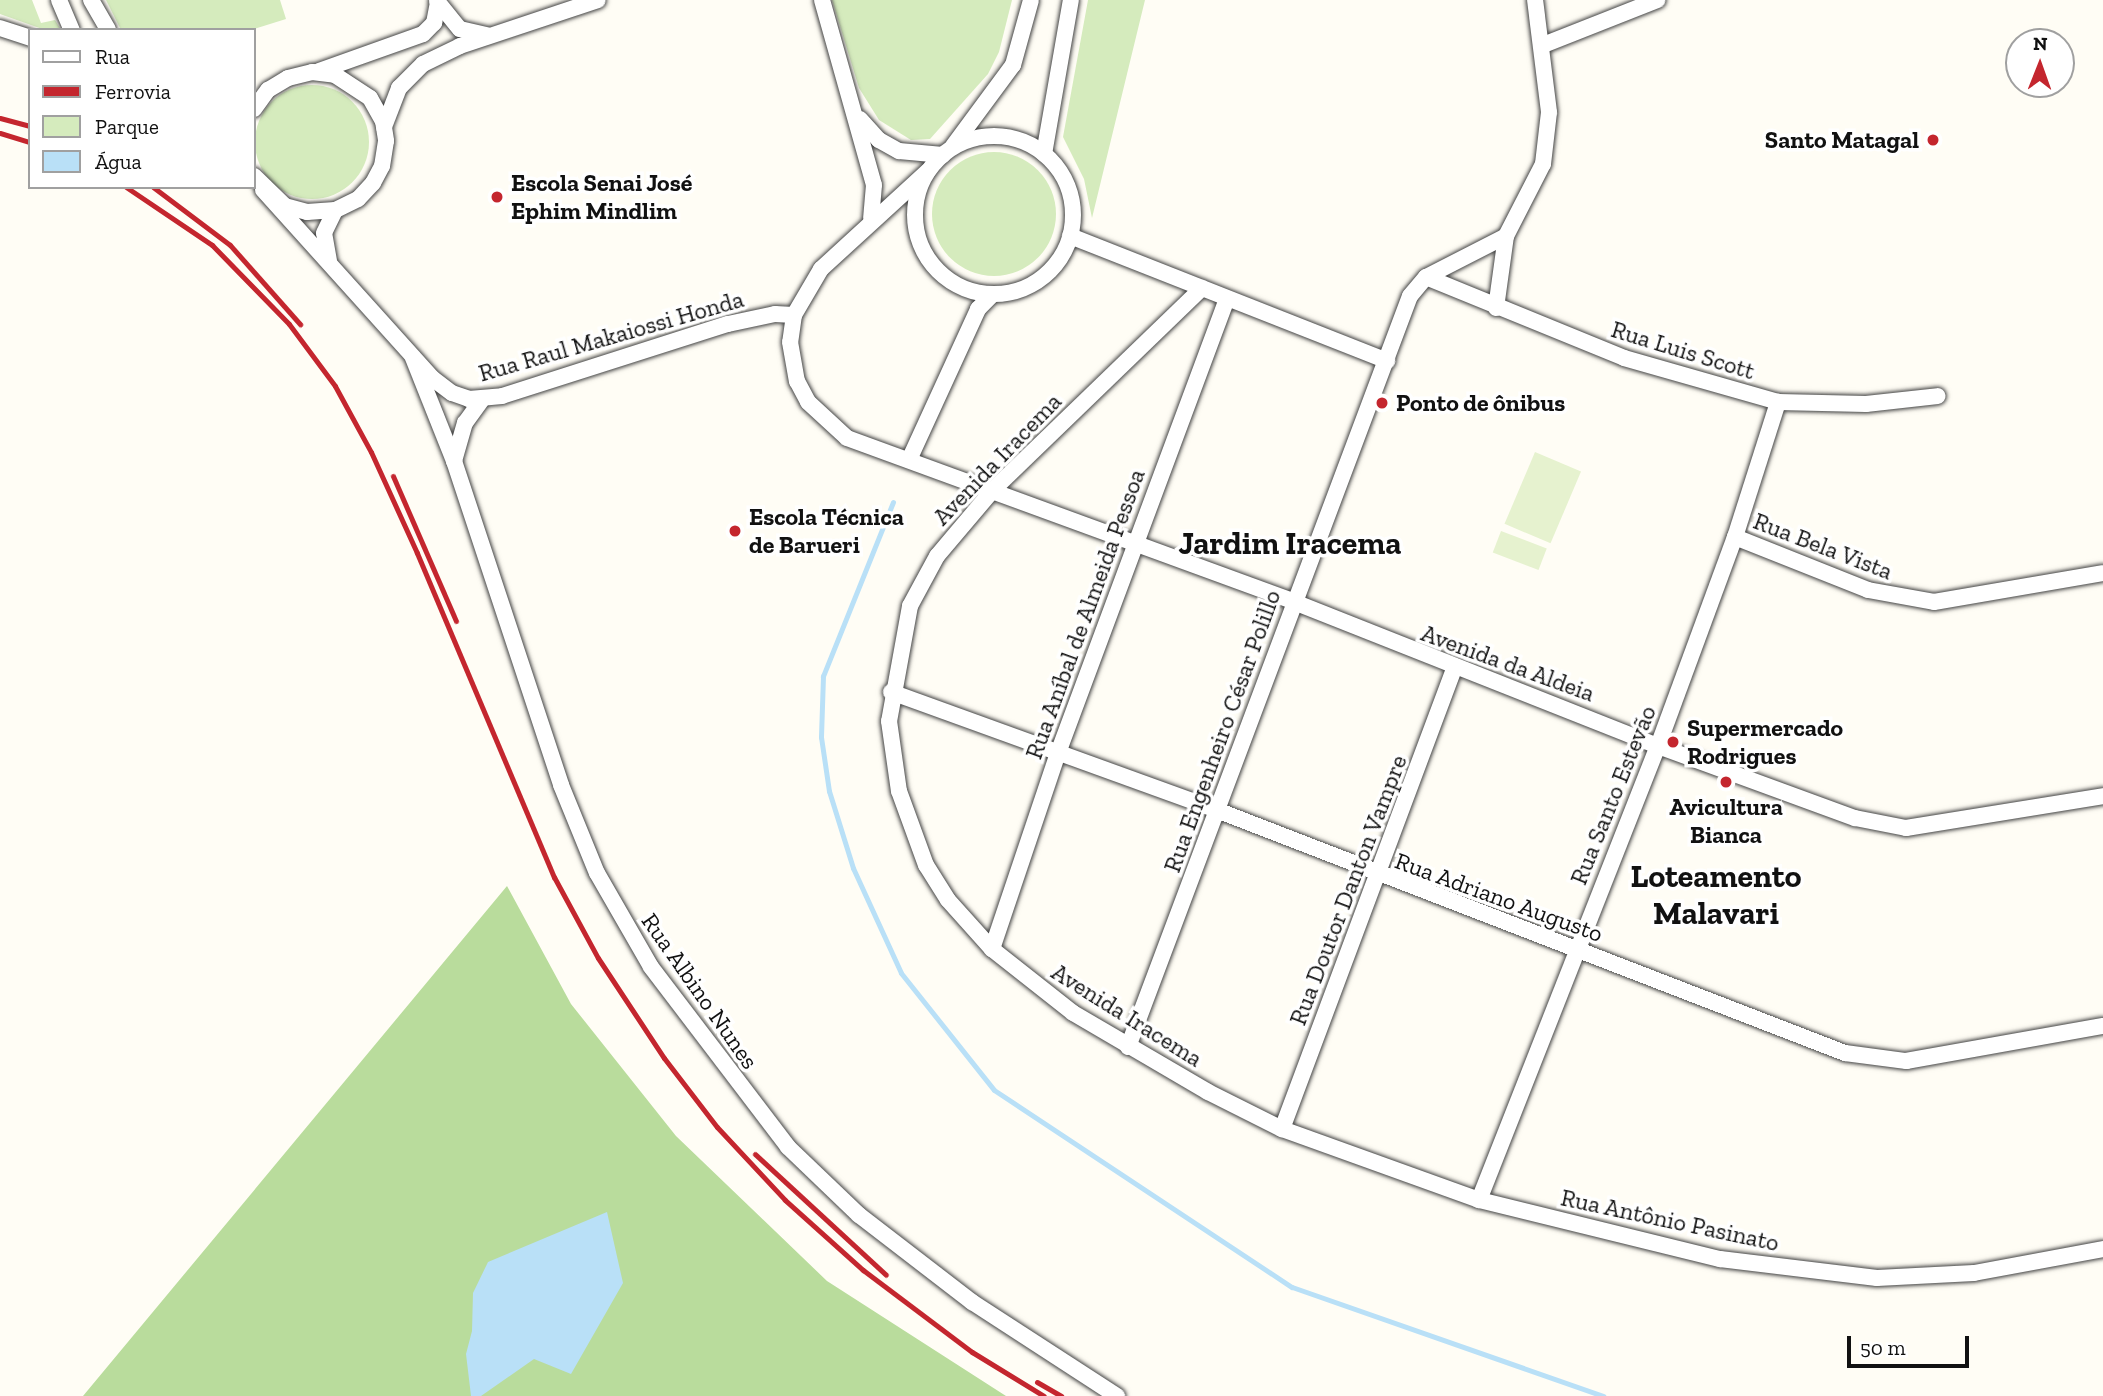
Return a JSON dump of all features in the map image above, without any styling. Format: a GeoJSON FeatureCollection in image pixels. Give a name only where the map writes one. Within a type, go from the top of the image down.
{"type":"FeatureCollection","features":[{"type":"Feature","properties":{"kind":"street"},"geometry":{"type":"LineString","coordinates":[[58,0],[71,28]]}},
{"type":"Feature","properties":{"kind":"street"},"geometry":{"type":"LineString","coordinates":[[91,0],[107,28]]}},
{"type":"Feature","properties":{"kind":"street"},"geometry":{"type":"LineString","coordinates":[[256,180],[296,210],[335,210],[361,196],[376,178],[385,154],[384,127],[398,88],[415,69],[493,35],[598,0]]}},
{"type":"Feature","properties":{"kind":"street"},"geometry":{"type":"LineString","coordinates":[[822,0],[874,185],[871,219]]}},
{"type":"Feature","properties":{"kind":"street"},"geometry":{"type":"LineString","coordinates":[[794,315],[821,269],[871,219],[928,172],[947,152],[1013,65],[1031,0]]}},
{"type":"Feature","properties":{"kind":"street"},"geometry":{"type":"LineString","coordinates":[[1044,154],[1071,0]]}},
{"type":"Feature","properties":{"kind":"street"},"geometry":{"type":"LineString","coordinates":[[1496,308],[1506,236],[1533,189],[1548,139],[1543,45],[1535,0]]}},
{"type":"Feature","properties":{"kind":"street"},"geometry":{"type":"LineString","coordinates":[[1543,45],[1657,0]]}},
{"type":"Feature","properties":{"kind":"street"},"geometry":{"type":"LineString","coordinates":[[438,1],[464,32],[493,35]]}},
{"type":"Feature","properties":{"kind":"street"},"geometry":{"type":"LineString","coordinates":[[256,87],[316,72],[423,34],[434,23],[438,1]]}},
{"type":"Feature","properties":{"kind":"street"},"geometry":{"type":"LineString","coordinates":[[0,28],[28,37]]}},
{"type":"Feature","properties":{"kind":"street"},"geometry":{"type":"LineString","coordinates":[[316,72],[340,77],[359,87],[373,103],[384,127]]}},
{"type":"Feature","properties":{"kind":"street"},"geometry":{"type":"LineString","coordinates":[[256,106],[279,82]]}},
{"type":"Feature","properties":{"kind":"street"},"geometry":{"type":"LineString","coordinates":[[856,115],[888,146],[908,153],[947,152],[970,140],[1000,137],[1044,154],[1069,191],[1070,236],[1061,258],[1041,279],[1022,289],[993,294],[969,290],[947,278],[921,247],[915,206],[928,172]]}},
{"type":"Feature","properties":{"kind":"street"},"geometry":{"type":"LineString","coordinates":[[256,180],[413,358]]}},
{"type":"Feature","properties":{"kind":"street"},"geometry":{"type":"LineString","coordinates":[[330,264],[324,233],[335,210]]}},
{"type":"Feature","properties":{"kind":"street"},"geometry":{"type":"LineString","coordinates":[[1070,236],[1387,361]]}},
{"type":"Feature","properties":{"kind":"street"},"geometry":{"type":"LineString","coordinates":[[1426,277],[1506,236]]}},
{"type":"Feature","properties":{"kind":"street","name":"Rua Luis Scott"},"geometry":{"type":"LineString","coordinates":[[1426,277],[1496,308],[1624,358],[1751,396],[1778,402],[1866,404],[1938,396]]}},
{"type":"Feature","properties":{"kind":"street","name":"Rua Engenheiro César Polillo"},"geometry":{"type":"LineString","coordinates":[[1128,1047],[1219,811],[1409,296],[1426,277]]}},
{"type":"Feature","properties":{"kind":"street","name":"Avenida Iracema"},"geometry":{"type":"LineString","coordinates":[[1202,288],[992,491],[921,581],[909,606],[891,692],[889,720],[910,831],[948,900],[992,949],[1073,1013],[1128,1047],[1282,1129],[1479,1200]]}},
{"type":"Feature","properties":{"kind":"street"},"geometry":{"type":"LineString","coordinates":[[909,460],[978,309],[993,294]]}},
{"type":"Feature","properties":{"kind":"street","name":"Rua Aníbal de Almeida Pessoa"},"geometry":{"type":"LineString","coordinates":[[992,949],[1058,753],[1134,542],[1227,298]]}},
{"type":"Feature","properties":{"kind":"street","name":"Rua Raul Makaiossi Honda"},"geometry":{"type":"LineString","coordinates":[[413,358],[452,393],[482,400],[728,324],[775,314],[794,315]]}},
{"type":"Feature","properties":{"kind":"street","name":"Avenida da Aldeia"},"geometry":{"type":"LineString","coordinates":[[794,315],[792,361],[808,402],[847,438],[1294,602],[1819,807],[1906,828],[2103,796]]}},
{"type":"Feature","properties":{"kind":"street","name":"Rua Albino Nunes"},"geometry":{"type":"LineString","coordinates":[[413,358],[454,461],[561,785],[597,873],[651,967],[726,1072],[788,1147],[859,1216],[972,1302],[1117,1396]]}},
{"type":"Feature","properties":{"kind":"street"},"geometry":{"type":"LineString","coordinates":[[454,461],[465,423],[482,400]]}},
{"type":"Feature","properties":{"kind":"street","name":"Rua Santo Estevão"},"geometry":{"type":"LineString","coordinates":[[1479,1200],[1575,949],[1658,746],[1735,537],[1778,402]]}},
{"type":"Feature","properties":{"kind":"street","name":"Rua Bela Vista"},"geometry":{"type":"LineString","coordinates":[[1735,537],[1868,590],[1934,602],[2103,573]]}},
{"type":"Feature","properties":{"kind":"street","name":"Rua Doutor Danton Vampre"},"geometry":{"type":"LineString","coordinates":[[1282,1129],[1379,877],[1455,666]]}},
{"type":"Feature","properties":{"kind":"street","name":"Rua Adriano Augusto"},"geometry":{"type":"LineString","coordinates":[[891,692],[1219,811],[1379,877],[1575,949],[1813,1042],[1872,1059],[1906,1061],[2103,1026]]}},
{"type":"Feature","properties":{"kind":"street","name":"Rua Antônio Pasinato"},"geometry":{"type":"LineString","coordinates":[[1479,1200],[1720,1259],[1877,1278],[1974,1273],[2103,1249]]}},
{"type":"Feature","properties":{"kind":"green space"},"geometry":{"type":"Polygon","coordinates":[[[0,0],[32,0],[41,23],[55,20],[60,28],[39,28],[0,14],[0,0]]]}},
{"type":"Feature","properties":{"kind":"green space"},"geometry":{"type":"Polygon","coordinates":[[[106,0],[280,0],[286,19],[256,28],[120,28],[106,0]]]}},
{"type":"Feature","properties":{"kind":"green space"},"geometry":{"type":"Polygon","coordinates":[[[832,0],[1012,0],[999,52],[988,74],[930,139],[911,140],[879,120],[859,88],[832,0]]]}},
{"type":"Feature","properties":{"kind":"green space"},"geometry":{"type":"Polygon","coordinates":[[[1088,0],[1145,0],[1092,218],[1084,179],[1063,137],[1088,0]]]}},
{"type":"Feature","properties":{"kind":"green space"},"geometry":{"type":"Polygon","coordinates":[[[301,86],[323,86],[344,94],[360,110],[368,131],[368,153],[360,174],[344,190],[323,198],[301,198],[280,190],[264,174],[256,153],[256,131],[264,110],[280,94],[301,86]]]}},
{"type":"Feature","properties":{"kind":"green space"},"geometry":{"type":"Polygon","coordinates":[[[994,152],[1018,157],[1038,170],[1051,190],[1056,214],[1051,238],[1038,258],[1018,271],[994,276],[970,271],[950,258],[937,238],[932,214],[937,190],[950,170],[970,157],[994,152]]]}},
{"type":"Feature","properties":{"kind":"green space"},"geometry":{"type":"Polygon","coordinates":[[[1535,452],[1581,472],[1551,543],[1505,524],[1535,452]]]}},
{"type":"Feature","properties":{"kind":"green space"},"geometry":{"type":"Polygon","coordinates":[[[1501,531],[1547,549],[1539,570],[1493,552],[1501,531]]]}},
{"type":"Feature","properties":{"kind":"green space"},"geometry":{"type":"Polygon","coordinates":[[[507,886],[571,1004],[676,1136],[827,1281],[1006,1396],[83,1396],[507,886]]]}},
{"type":"Feature","properties":{"kind":"water"},"geometry":{"type":"Polygon","coordinates":[[[607,1212],[623,1283],[571,1374],[534,1359],[481,1396],[471,1396],[466,1354],[472,1331],[473,1293],[488,1262],[607,1212]]]}},
{"type":"Feature","properties":{"kind":"waterway"},"geometry":{"type":"LineString","coordinates":[[893,502],[823,676],[821,737],[829,791],[853,868],[901,973],[994,1090],[1292,1287],[1604,1396]]}},
{"type":"Feature","properties":{"kind":"railway"},"geometry":{"type":"LineString","coordinates":[[0,118],[28,125]]}},
{"type":"Feature","properties":{"kind":"railway"},"geometry":{"type":"LineString","coordinates":[[0,133],[28,141]]}},
{"type":"Feature","properties":{"kind":"railway"},"geometry":{"type":"LineString","coordinates":[[129,189],[212,245],[289,324],[335,386],[371,452],[417,553],[554,877],[598,958],[664,1058],[717,1127],[785,1200],[863,1270],[972,1352],[1044,1396]]}},
{"type":"Feature","properties":{"kind":"railway"},"geometry":{"type":"LineString","coordinates":[[156,189],[230,245],[300,324]]}},
{"type":"Feature","properties":{"kind":"railway"},"geometry":{"type":"LineString","coordinates":[[393,476],[456,621]]}},
{"type":"Feature","properties":{"kind":"railway"},"geometry":{"type":"LineString","coordinates":[[755,1154],[886,1275]]}},
{"type":"Feature","properties":{"kind":"railway"},"geometry":{"type":"LineString","coordinates":[[1037,1382],[1061,1396]]}},
{"type":"Feature","properties":{"kind":"place","name":"Santo Matagal"},"geometry":{"type":"Point","coordinates":[1933,140]}},
{"type":"Feature","properties":{"kind":"place","name":"Escola Senai José Ephim Mindlim"},"geometry":{"type":"Point","coordinates":[497,197]}},
{"type":"Feature","properties":{"kind":"place","name":"Ponto de ônibus"},"geometry":{"type":"Point","coordinates":[1382,403]}},
{"type":"Feature","properties":{"kind":"place","name":"Escola Técnica de Barueri"},"geometry":{"type":"Point","coordinates":[735,531]}},
{"type":"Feature","properties":{"kind":"place","name":"Supermercado Rodrigues"},"geometry":{"type":"Point","coordinates":[1673,742]}},
{"type":"Feature","properties":{"kind":"place","name":"Avicultura Bianca"},"geometry":{"type":"Point","coordinates":[1726,782]}},
{"type":"Feature","properties":{"kind":"district","name":"Jardim Iracema"},"geometry":{"type":"Point","coordinates":[1290,543]}},
{"type":"Feature","properties":{"kind":"district","name":"Loteamento Malavari"},"geometry":{"type":"Point","coordinates":[1716,896]}}]}
